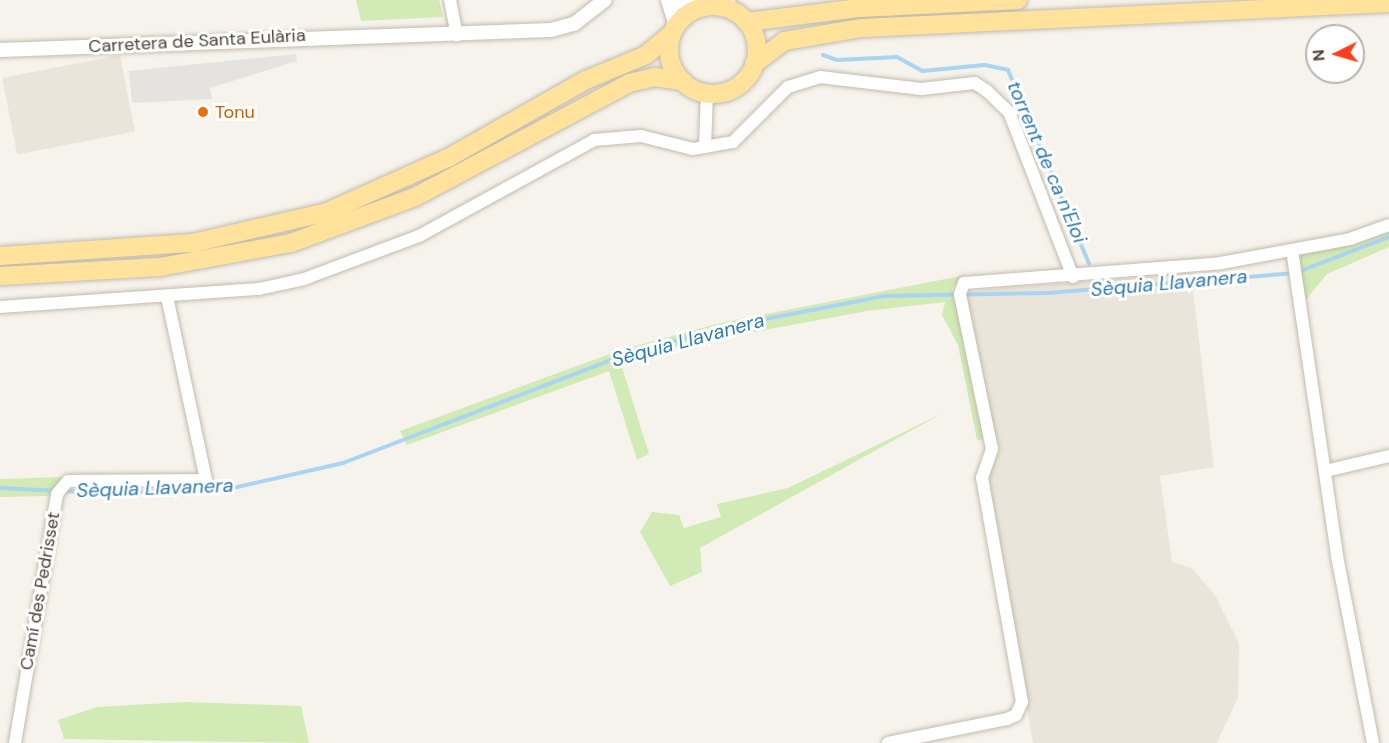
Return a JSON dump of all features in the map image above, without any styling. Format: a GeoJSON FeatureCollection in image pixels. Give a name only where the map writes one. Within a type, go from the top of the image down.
{"type":"FeatureCollection","features":[{"type":"Feature","properties":{"kind":"main road"},"geometry":{"type":"LineString","coordinates":[[747,22],[860,8],[1018,0]]}},
{"type":"Feature","properties":{"kind":"main road"},"geometry":{"type":"LineString","coordinates":[[0,276],[160,267],[291,243],[415,197],[629,82],[654,77],[682,81],[707,93],[737,86],[754,64],[784,41],[862,28],[1389,3]]}},
{"type":"Feature","properties":{"kind":"main road"},"geometry":{"type":"LineString","coordinates":[[0,256],[193,243],[327,212],[428,168],[586,80],[646,55],[703,5],[729,5],[747,22],[755,40],[754,64]]}},
{"type":"Feature","properties":{"kind":"main road"},"geometry":{"type":"LineString","coordinates":[[674,29],[671,65],[682,81]]}},
{"type":"Feature","properties":{"kind":"street"},"geometry":{"type":"LineString","coordinates":[[450,0],[457,34]]}},
{"type":"Feature","properties":{"kind":"street","name":"Carretera de Santa Eulària"},"geometry":{"type":"LineString","coordinates":[[0,50],[457,34],[563,28],[605,0]]}},
{"type":"Feature","properties":{"kind":"street"},"geometry":{"type":"LineString","coordinates":[[668,0],[674,29]]}},
{"type":"Feature","properties":{"kind":"street"},"geometry":{"type":"LineString","coordinates":[[674,0],[703,5]]}},
{"type":"Feature","properties":{"kind":"street"},"geometry":{"type":"LineString","coordinates":[[0,307],[259,289],[338,268],[438,226],[594,140],[641,136],[675,148],[705,147],[743,135],[767,104],[803,81],[837,78],[921,89],[975,83],[1010,112],[1073,277]]}},
{"type":"Feature","properties":{"kind":"street"},"geometry":{"type":"LineString","coordinates":[[705,147],[707,93]]}},
{"type":"Feature","properties":{"kind":"street"},"geometry":{"type":"LineString","coordinates":[[888,743],[1007,719],[1016,715],[1022,702],[981,478],[992,449],[960,294],[964,283],[1073,277],[1292,250],[1389,225]]}},
{"type":"Feature","properties":{"kind":"street"},"geometry":{"type":"LineString","coordinates":[[1292,250],[1325,471],[1373,743]]}},
{"type":"Feature","properties":{"kind":"street","name":"Camí des Pedrisset"},"geometry":{"type":"LineString","coordinates":[[15,743],[57,494],[68,481],[206,480],[167,296]]}},
{"type":"Feature","properties":{"kind":"street"},"geometry":{"type":"LineString","coordinates":[[1325,471],[1389,456]]}},
{"type":"Feature","properties":{"kind":"shaded area"},"geometry":{"type":"Polygon","coordinates":[[[296,54],[297,61],[210,88],[212,99],[132,103],[129,71],[296,54]]]}},
{"type":"Feature","properties":{"kind":"shaded area"},"geometry":{"type":"Polygon","coordinates":[[[120,55],[135,132],[17,154],[2,78],[120,55]]]}},
{"type":"Feature","properties":{"kind":"shaded area"},"geometry":{"type":"Polygon","coordinates":[[[1191,273],[1214,467],[1160,476],[1172,562],[1192,568],[1215,595],[1239,643],[1238,697],[1217,743],[1033,743],[987,476],[996,453],[966,299],[970,291],[1191,273]]]}},
{"type":"Feature","properties":{"kind":"green space"},"geometry":{"type":"Polygon","coordinates":[[[356,0],[439,0],[443,17],[361,21],[356,0]]]}},
{"type":"Feature","properties":{"kind":"green space"},"geometry":{"type":"Polygon","coordinates":[[[1389,229],[1389,247],[1327,274],[1303,303],[1297,253],[1389,229]]]}},
{"type":"Feature","properties":{"kind":"green space"},"geometry":{"type":"Polygon","coordinates":[[[966,275],[952,288],[985,439],[977,440],[958,345],[942,315],[945,302],[867,311],[674,347],[621,364],[649,454],[637,460],[609,371],[407,445],[400,431],[618,351],[720,323],[966,275]]]}},
{"type":"Feature","properties":{"kind":"green space"},"geometry":{"type":"Polygon","coordinates":[[[943,413],[700,548],[702,572],[670,586],[640,532],[652,512],[679,515],[684,528],[721,517],[717,504],[788,488],[943,413]]]}},
{"type":"Feature","properties":{"kind":"green space"},"geometry":{"type":"Polygon","coordinates":[[[64,477],[50,496],[0,497],[0,479],[64,477]]]}},
{"type":"Feature","properties":{"kind":"green space"},"geometry":{"type":"Polygon","coordinates":[[[186,702],[301,706],[309,743],[64,739],[58,720],[97,707],[186,702]]]}},
{"type":"Feature","properties":{"kind":"waterway","name":"torrent de ca n'Eloi"},"geometry":{"type":"LineString","coordinates":[[823,55],[837,60],[897,57],[922,71],[985,65],[1008,70],[1089,264]]}},
{"type":"Feature","properties":{"kind":"waterway","name":"Sèquia Llavanera"},"geometry":{"type":"LineString","coordinates":[[0,488],[103,493],[233,488],[343,463],[630,353],[734,325],[885,296],[1047,293],[1295,273],[1389,237]]}},
{"type":"Feature","properties":{"kind":"place","name":"Tonu"},"geometry":{"type":"Point","coordinates":[203,112]}}]}
